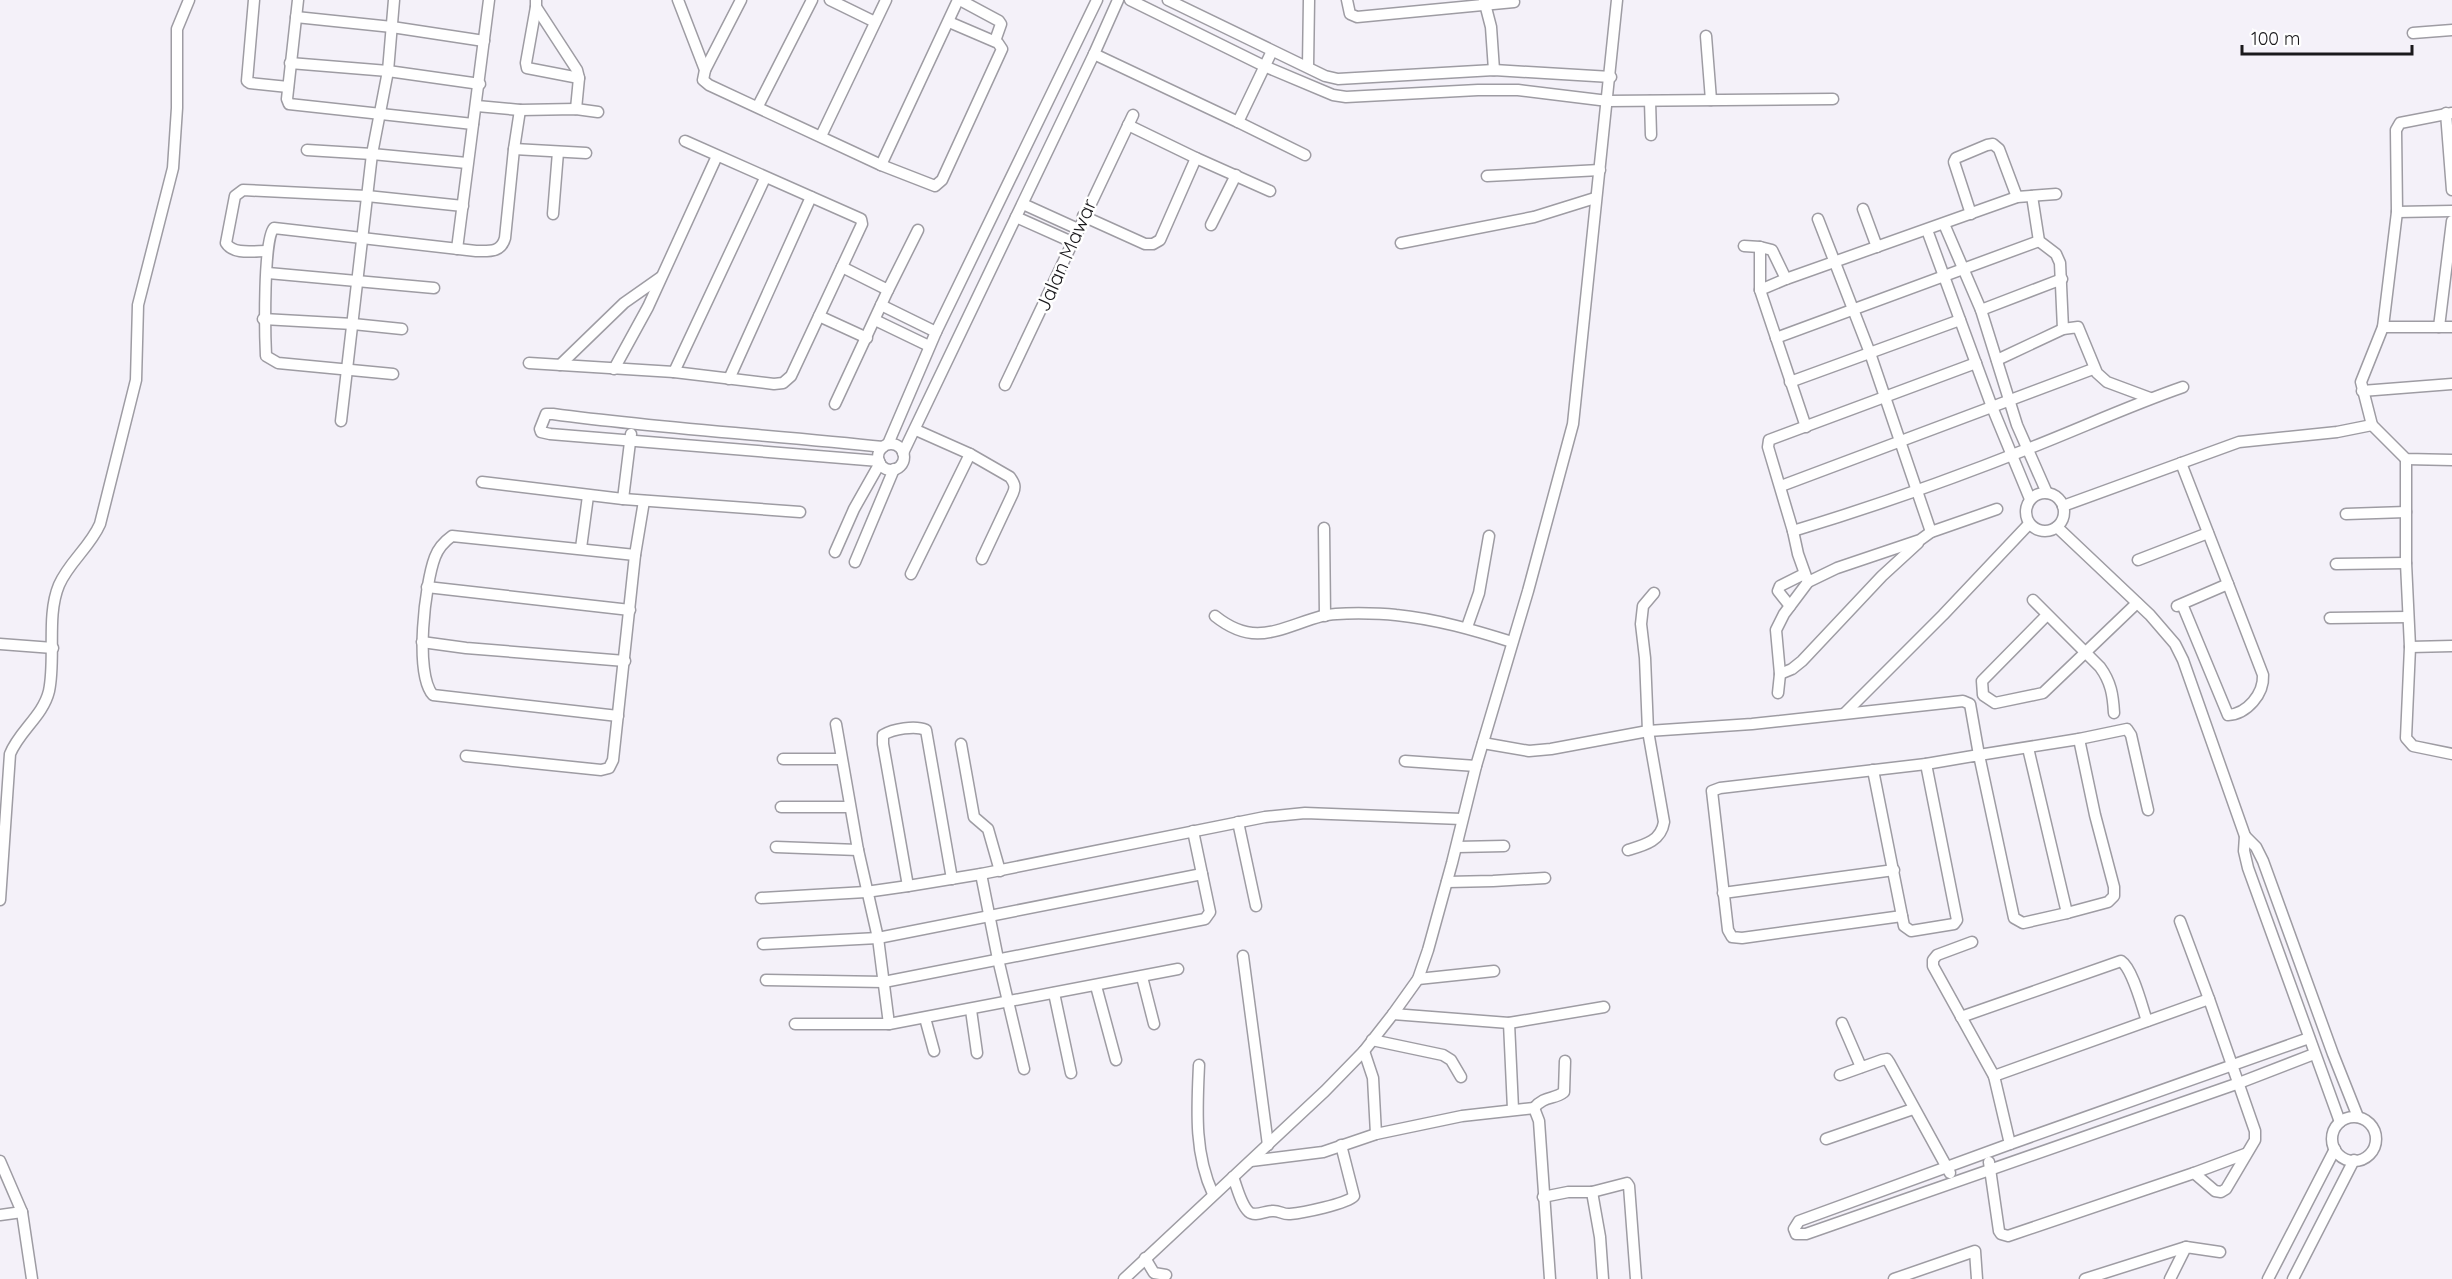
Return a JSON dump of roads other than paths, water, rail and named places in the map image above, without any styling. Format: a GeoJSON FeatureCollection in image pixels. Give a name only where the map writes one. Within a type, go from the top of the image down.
{"type":"FeatureCollection","features":[{"type":"Feature","properties":{"kind":"street"},"geometry":{"type":"LineString","coordinates":[[0,900],[10,754],[19,736],[44,704],[49,691],[55,597],[68,569],[95,535],[100,524],[133,397],[136,380],[138,305],[173,168],[177,100],[177,29],[189,0]]}},
{"type":"Feature","properties":{"kind":"street"},"geometry":{"type":"LineString","coordinates":[[254,0],[247,81],[288,87]]}},
{"type":"Feature","properties":{"kind":"street"},"geometry":{"type":"LineString","coordinates":[[298,0],[287,99],[293,105],[473,124]]}},
{"type":"Feature","properties":{"kind":"street"},"geometry":{"type":"LineString","coordinates":[[341,421],[372,154],[388,71],[394,0]]}},
{"type":"Feature","properties":{"kind":"street"},"geometry":{"type":"LineString","coordinates":[[457,249],[489,0]]}},
{"type":"Feature","properties":{"kind":"street"},"geometry":{"type":"LineString","coordinates":[[678,0],[705,70]]}},
{"type":"Feature","properties":{"kind":"street"},"geometry":{"type":"LineString","coordinates":[[741,0],[705,70],[703,80],[709,85],[881,165],[932,186],[940,184],[1001,55],[1001,45],[995,41],[949,22]]}},
{"type":"Feature","properties":{"kind":"street"},"geometry":{"type":"LineString","coordinates":[[758,106],[812,0]]}},
{"type":"Feature","properties":{"kind":"street"},"geometry":{"type":"LineString","coordinates":[[830,0],[875,22]]}},
{"type":"Feature","properties":{"kind":"street"},"geometry":{"type":"LineString","coordinates":[[821,136],[886,0]]}},
{"type":"Feature","properties":{"kind":"street"},"geometry":{"type":"LineString","coordinates":[[881,165],[959,0],[999,21],[1001,24],[995,41]]}},
{"type":"Feature","properties":{"kind":"street"},"geometry":{"type":"LineString","coordinates":[[835,552],[854,509],[879,462],[879,453],[886,446],[929,346],[1097,0]]}},
{"type":"Feature","properties":{"kind":"street"},"geometry":{"type":"LineString","coordinates":[[855,562],[894,469],[902,463],[903,453],[916,430],[1118,0]]}},
{"type":"Feature","properties":{"kind":"street"},"geometry":{"type":"LineString","coordinates":[[1130,0],[1264,66],[1333,95],[1346,97],[1518,90],[1608,101],[1833,99]]}},
{"type":"Feature","properties":{"kind":"street"},"geometry":{"type":"LineString","coordinates":[[1168,0],[1272,51],[1338,79],[1494,70],[1611,77]]}},
{"type":"Feature","properties":{"kind":"street"},"geometry":{"type":"LineString","coordinates":[[1308,67],[1309,0]]}},
{"type":"Feature","properties":{"kind":"street"},"geometry":{"type":"LineString","coordinates":[[1347,0],[1348,11],[1353,16],[1412,12],[1484,2],[1514,2]]}},
{"type":"Feature","properties":{"kind":"street"},"geometry":{"type":"LineString","coordinates":[[1412,0],[1412,12]]}},
{"type":"Feature","properties":{"kind":"street"},"geometry":{"type":"LineString","coordinates":[[1124,1279],[1325,1091],[1364,1051],[1418,979],[1457,847],[1476,766],[1573,424],[1595,198],[1611,77],[1617,0]]}},
{"type":"Feature","properties":{"kind":"street"},"geometry":{"type":"LineString","coordinates":[[1484,2],[1491,27],[1494,70]]}},
{"type":"Feature","properties":{"kind":"street"},"geometry":{"type":"LineString","coordinates":[[536,3],[526,63],[528,68],[579,78]]}},
{"type":"Feature","properties":{"kind":"street"},"geometry":{"type":"LineString","coordinates":[[536,3],[573,63],[579,78],[576,109]]}},
{"type":"Feature","properties":{"kind":"street"},"geometry":{"type":"LineString","coordinates":[[296,17],[393,27],[484,41]]}},
{"type":"Feature","properties":{"kind":"street"},"geometry":{"type":"LineString","coordinates":[[2413,33],[2452,30]]}},
{"type":"Feature","properties":{"kind":"street"},"geometry":{"type":"LineString","coordinates":[[1706,36],[1711,100]]}},
{"type":"Feature","properties":{"kind":"street"},"geometry":{"type":"LineString","coordinates":[[1238,122],[1272,51]]}},
{"type":"Feature","properties":{"kind":"street"},"geometry":{"type":"LineString","coordinates":[[1094,54],[1305,155]]}},
{"type":"Feature","properties":{"kind":"street"},"geometry":{"type":"LineString","coordinates":[[290,63],[388,71],[480,84]]}},
{"type":"Feature","properties":{"kind":"street"},"geometry":{"type":"LineString","coordinates":[[1518,90],[1519,71]]}},
{"type":"Feature","properties":{"kind":"street"},"geometry":{"type":"LineString","coordinates":[[1555,94],[1558,74]]}},
{"type":"Feature","properties":{"kind":"street"},"geometry":{"type":"LineString","coordinates":[[1384,76],[1385,94]]}},
{"type":"Feature","properties":{"kind":"street"},"geometry":{"type":"LineString","coordinates":[[1650,101],[1651,135]]}},
{"type":"Feature","properties":{"kind":"street"},"geometry":{"type":"LineString","coordinates":[[477,106],[520,110],[576,109],[598,112]]}},
{"type":"Feature","properties":{"kind":"street"},"geometry":{"type":"LineString","coordinates":[[393,374],[278,363],[266,356],[263,319],[268,273],[267,251],[271,231],[274,228],[363,240],[457,249],[496,250],[503,245],[513,149],[520,110]]}},
{"type":"Feature","properties":{"kind":"street"},"geometry":{"type":"LineString","coordinates":[[2452,190],[2449,113],[2410,119],[2400,123],[2396,130],[2397,212],[2383,327],[2365,367],[2361,382],[2368,426],[2406,459],[2452,460]]}},
{"type":"Feature","properties":{"kind":"street","name":"Jalan Mawar"},"geometry":{"type":"LineString","coordinates":[[1005,386],[1083,216],[1131,120],[1196,158]]}},
{"type":"Feature","properties":{"kind":"street"},"geometry":{"type":"LineString","coordinates":[[529,363],[674,372],[774,384],[783,383],[791,376],[843,267],[862,224],[861,219],[685,141]]}},
{"type":"Feature","properties":{"kind":"street"},"geometry":{"type":"LineString","coordinates":[[1971,214],[1954,162],[1956,158],[1987,145],[1993,144],[1999,149],[2017,197]]}},
{"type":"Feature","properties":{"kind":"street"},"geometry":{"type":"LineString","coordinates":[[513,149],[586,153]]}},
{"type":"Feature","properties":{"kind":"street"},"geometry":{"type":"LineString","coordinates":[[307,150],[467,164]]}},
{"type":"Feature","properties":{"kind":"street"},"geometry":{"type":"LineString","coordinates":[[553,214],[558,152]]}},
{"type":"Feature","properties":{"kind":"street"},"geometry":{"type":"LineString","coordinates":[[614,369],[648,307],[717,156]]}},
{"type":"Feature","properties":{"kind":"street"},"geometry":{"type":"LineString","coordinates":[[1083,216],[1144,244],[1153,244],[1160,240],[1165,231],[1196,158],[1270,191]]}},
{"type":"Feature","properties":{"kind":"street"},"geometry":{"type":"LineString","coordinates":[[1487,176],[1600,170]]}},
{"type":"Feature","properties":{"kind":"street"},"geometry":{"type":"LineString","coordinates":[[1211,225],[1236,175]]}},
{"type":"Feature","properties":{"kind":"street"},"geometry":{"type":"LineString","coordinates":[[674,372],[765,178]]}},
{"type":"Feature","properties":{"kind":"street"},"geometry":{"type":"LineString","coordinates":[[267,251],[236,251],[228,247],[226,243],[237,192],[243,190],[367,196],[463,206]]}},
{"type":"Feature","properties":{"kind":"street"},"geometry":{"type":"LineString","coordinates":[[1760,290],[2017,197],[2056,194]]}},
{"type":"Feature","properties":{"kind":"street"},"geometry":{"type":"LineString","coordinates":[[2032,196],[2039,241],[2056,254],[2060,264],[2063,329]]}},
{"type":"Feature","properties":{"kind":"street"},"geometry":{"type":"LineString","coordinates":[[729,379],[812,197]]}},
{"type":"Feature","properties":{"kind":"street"},"geometry":{"type":"LineString","coordinates":[[1401,243],[1534,217],[1595,198]]}},
{"type":"Feature","properties":{"kind":"street"},"geometry":{"type":"LineString","coordinates":[[1023,204],[1078,229]]}},
{"type":"Feature","properties":{"kind":"street"},"geometry":{"type":"LineString","coordinates":[[1863,209],[1877,247]]}},
{"type":"Feature","properties":{"kind":"street"},"geometry":{"type":"LineString","coordinates":[[2397,212],[2452,211]]}},
{"type":"Feature","properties":{"kind":"street"},"geometry":{"type":"LineString","coordinates":[[1016,217],[1072,242]]}},
{"type":"Feature","properties":{"kind":"street"},"geometry":{"type":"LineString","coordinates":[[1818,219],[1870,353],[1931,532]]}},
{"type":"Feature","properties":{"kind":"street"},"geometry":{"type":"LineString","coordinates":[[2439,327],[2452,221]]}},
{"type":"Feature","properties":{"kind":"street"},"geometry":{"type":"LineString","coordinates":[[1944,224],[1981,310],[2009,401],[2047,493]]}},
{"type":"Feature","properties":{"kind":"street"},"geometry":{"type":"LineString","coordinates":[[836,404],[918,230]]}},
{"type":"Feature","properties":{"kind":"street"},"geometry":{"type":"LineString","coordinates":[[1927,230],[1992,407],[2030,499],[2026,509],[2029,524],[2042,532],[2057,527],[2062,520],[2063,506],[2057,497],[2047,493],[2030,499]]}},
{"type":"Feature","properties":{"kind":"street"},"geometry":{"type":"LineString","coordinates":[[1776,338],[2039,241]]}},
{"type":"Feature","properties":{"kind":"street"},"geometry":{"type":"LineString","coordinates":[[1744,246],[1772,250],[1786,279]]}},
{"type":"Feature","properties":{"kind":"street"},"geometry":{"type":"LineString","coordinates":[[1760,247],[1760,290],[1806,428]]}},
{"type":"Feature","properties":{"kind":"street"},"geometry":{"type":"LineString","coordinates":[[843,267],[888,290]]}},
{"type":"Feature","properties":{"kind":"street"},"geometry":{"type":"LineString","coordinates":[[268,273],[434,288]]}},
{"type":"Feature","properties":{"kind":"street"},"geometry":{"type":"LineString","coordinates":[[560,365],[624,303],[661,277]]}},
{"type":"Feature","properties":{"kind":"street"},"geometry":{"type":"LineString","coordinates":[[1981,310],[2062,279]]}},
{"type":"Feature","properties":{"kind":"street"},"geometry":{"type":"LineString","coordinates":[[881,305],[936,332]]}},
{"type":"Feature","properties":{"kind":"street"},"geometry":{"type":"LineString","coordinates":[[819,316],[867,338]]}},
{"type":"Feature","properties":{"kind":"street"},"geometry":{"type":"LineString","coordinates":[[263,319],[402,329]]}},
{"type":"Feature","properties":{"kind":"street"},"geometry":{"type":"LineString","coordinates":[[875,320],[929,346]]}},
{"type":"Feature","properties":{"kind":"street"},"geometry":{"type":"LineString","coordinates":[[1790,382],[1960,320]]}},
{"type":"Feature","properties":{"kind":"street"},"geometry":{"type":"LineString","coordinates":[[1997,360],[2074,326],[2080,330],[2093,369],[2107,382],[2151,398]]}},
{"type":"Feature","properties":{"kind":"street"},"geometry":{"type":"LineString","coordinates":[[2383,327],[2452,327]]}},
{"type":"Feature","properties":{"kind":"street"},"geometry":{"type":"LineString","coordinates":[[1778,693],[1780,674],[1776,630],[1806,578],[1768,447],[1770,440],[1976,363]]}},
{"type":"Feature","properties":{"kind":"street"},"geometry":{"type":"LineString","coordinates":[[1781,486],[2093,369]]}},
{"type":"Feature","properties":{"kind":"street"},"geometry":{"type":"LineString","coordinates":[[2362,391],[2452,384]]}},
{"type":"Feature","properties":{"kind":"street"},"geometry":{"type":"LineString","coordinates":[[1793,531],[1858,512],[2028,449],[2183,387]]}},
{"type":"Feature","properties":{"kind":"street"},"geometry":{"type":"LineString","coordinates":[[894,469],[883,467],[879,462],[550,434],[541,432],[540,429],[546,414],[633,424],[898,446],[903,453]]}},
{"type":"Feature","properties":{"kind":"street"},"geometry":{"type":"LineString","coordinates":[[623,499],[633,424]]}},
{"type":"Feature","properties":{"kind":"street"},"geometry":{"type":"LineString","coordinates":[[2063,506],[2240,442],[2337,432],[2368,426]]}},
{"type":"Feature","properties":{"kind":"street"},"geometry":{"type":"LineString","coordinates":[[916,430],[970,454],[1010,477],[1015,488],[982,559]]}},
{"type":"Feature","properties":{"kind":"street"},"geometry":{"type":"LineString","coordinates":[[911,574],[970,454]]}},
{"type":"Feature","properties":{"kind":"street"},"geometry":{"type":"LineString","coordinates":[[2406,459],[2406,563],[2410,647],[2406,738],[2413,746],[2452,754]]}},
{"type":"Feature","properties":{"kind":"street"},"geometry":{"type":"LineString","coordinates":[[2181,463],[2228,584],[2263,678],[2252,704],[2230,716],[2179,605],[2228,584]]}},
{"type":"Feature","properties":{"kind":"street"},"geometry":{"type":"LineString","coordinates":[[482,482],[588,496],[800,512]]}},
{"type":"Feature","properties":{"kind":"street"},"geometry":{"type":"LineString","coordinates":[[581,548],[588,496]]}},
{"type":"Feature","properties":{"kind":"street"},"geometry":{"type":"LineString","coordinates":[[466,756],[605,769],[613,760],[635,555],[644,501]]}},
{"type":"Feature","properties":{"kind":"street"},"geometry":{"type":"LineString","coordinates":[[1780,674],[1792,669],[1802,660],[1882,576],[1920,540],[1931,532],[1997,509]]}},
{"type":"Feature","properties":{"kind":"street"},"geometry":{"type":"LineString","coordinates":[[2346,514],[2406,512]]}},
{"type":"Feature","properties":{"kind":"street"},"geometry":{"type":"LineString","coordinates":[[1845,713],[1943,615],[2029,524]]}},
{"type":"Feature","properties":{"kind":"street"},"geometry":{"type":"LineString","coordinates":[[2057,527],[2164,630],[2175,644],[2183,660],[2245,836],[2244,851],[2248,867],[2340,1122]]}},
{"type":"Feature","properties":{"kind":"street"},"geometry":{"type":"LineString","coordinates":[[1324,528],[1324,616]]}},
{"type":"Feature","properties":{"kind":"street"},"geometry":{"type":"LineString","coordinates":[[2138,560],[2208,533]]}},
{"type":"Feature","properties":{"kind":"street"},"geometry":{"type":"LineString","coordinates":[[618,716],[433,695],[428,685],[422,642],[427,587],[435,556],[446,540],[452,536],[635,555]]}},
{"type":"Feature","properties":{"kind":"street"},"geometry":{"type":"LineString","coordinates":[[1467,627],[1479,593],[1489,536]]}},
{"type":"Feature","properties":{"kind":"street"},"geometry":{"type":"LineString","coordinates":[[1790,606],[1778,591],[1780,586],[1920,540]]}},
{"type":"Feature","properties":{"kind":"street"},"geometry":{"type":"LineString","coordinates":[[2336,564],[2406,563]]}},
{"type":"Feature","properties":{"kind":"street"},"geometry":{"type":"LineString","coordinates":[[427,587],[630,610]]}},
{"type":"Feature","properties":{"kind":"street"},"geometry":{"type":"LineString","coordinates":[[1628,850],[1646,845],[1663,831],[1664,822],[1648,731],[1641,614],[1643,606],[1654,593]]}},
{"type":"Feature","properties":{"kind":"street"},"geometry":{"type":"LineString","coordinates":[[2032,600],[2109,679],[2113,692],[2114,713]]}},
{"type":"Feature","properties":{"kind":"street"},"geometry":{"type":"LineString","coordinates":[[2047,615],[1982,681],[1983,695],[1988,701],[1995,704],[2043,693],[2137,603]]}},
{"type":"Feature","properties":{"kind":"street"},"geometry":{"type":"LineString","coordinates":[[1215,616],[1229,627],[1253,634],[1281,630],[1324,616],[1395,615],[1467,627],[1512,642]]}},
{"type":"Feature","properties":{"kind":"street"},"geometry":{"type":"LineString","coordinates":[[2330,618],[2408,617]]}},
{"type":"Feature","properties":{"kind":"street"},"geometry":{"type":"LineString","coordinates":[[422,642],[466,648],[625,661]]}},
{"type":"Feature","properties":{"kind":"street"},"geometry":{"type":"LineString","coordinates":[[0,644],[53,648]]}},
{"type":"Feature","properties":{"kind":"street"},"geometry":{"type":"LineString","coordinates":[[2410,647],[2452,646]]}},
{"type":"Feature","properties":{"kind":"street"},"geometry":{"type":"LineString","coordinates":[[1483,743],[1506,749],[1528,751],[1551,749],[1648,731],[1752,724],[1967,701],[2015,920],[2023,923],[2108,902],[2114,896],[2114,887],[2094,815],[2079,739]]}},
{"type":"Feature","properties":{"kind":"street"},"geometry":{"type":"LineString","coordinates":[[836,724],[849,807],[878,938],[889,1024]]}},
{"type":"Feature","properties":{"kind":"street"},"geometry":{"type":"LineString","coordinates":[[908,886],[883,744],[883,735],[890,732],[920,728],[926,730],[952,879]]}},
{"type":"Feature","properties":{"kind":"street"},"geometry":{"type":"LineString","coordinates":[[1902,916],[1742,938],[1732,937],[1728,930],[1712,791],[1720,788],[1926,764],[2127,729],[2131,735],[2148,810]]}},
{"type":"Feature","properties":{"kind":"street"},"geometry":{"type":"LineString","coordinates":[[961,744],[974,817],[988,829],[1000,870]]}},
{"type":"Feature","properties":{"kind":"street"},"geometry":{"type":"LineString","coordinates":[[2028,748],[2067,913]]}},
{"type":"Feature","properties":{"kind":"street"},"geometry":{"type":"LineString","coordinates":[[783,759],[841,759]]}},
{"type":"Feature","properties":{"kind":"street"},"geometry":{"type":"LineString","coordinates":[[1405,761],[1476,766]]}},
{"type":"Feature","properties":{"kind":"street"},"geometry":{"type":"LineString","coordinates":[[1873,770],[1904,926],[1911,932],[1954,924],[1957,920],[1926,764]]}},
{"type":"Feature","properties":{"kind":"street"},"geometry":{"type":"LineString","coordinates":[[780,807],[849,807]]}},
{"type":"Feature","properties":{"kind":"street"},"geometry":{"type":"LineString","coordinates":[[761,897],[866,892],[952,879],[1265,816],[1305,813],[1462,819]]}},
{"type":"Feature","properties":{"kind":"street"},"geometry":{"type":"LineString","coordinates":[[1238,822],[1256,906]]}},
{"type":"Feature","properties":{"kind":"street"},"geometry":{"type":"LineString","coordinates":[[766,980],[884,982],[1205,919],[1209,917],[1210,912],[1194,831]]}},
{"type":"Feature","properties":{"kind":"street"},"geometry":{"type":"LineString","coordinates":[[2245,836],[2256,847],[2263,861],[2358,1117]]}},
{"type":"Feature","properties":{"kind":"street"},"geometry":{"type":"LineString","coordinates":[[1457,847],[1504,846]]}},
{"type":"Feature","properties":{"kind":"street"},"geometry":{"type":"LineString","coordinates":[[776,847],[858,850]]}},
{"type":"Feature","properties":{"kind":"street"},"geometry":{"type":"LineString","coordinates":[[1723,893],[1894,870]]}},
{"type":"Feature","properties":{"kind":"street"},"geometry":{"type":"LineString","coordinates":[[981,874],[1007,1001],[1024,1069]]}},
{"type":"Feature","properties":{"kind":"street"},"geometry":{"type":"LineString","coordinates":[[763,944],[878,938],[1203,874]]}},
{"type":"Feature","properties":{"kind":"street"},"geometry":{"type":"LineString","coordinates":[[1447,882],[1545,878]]}},
{"type":"Feature","properties":{"kind":"street"},"geometry":{"type":"LineString","coordinates":[[2180,921],[2255,1131],[2255,1140],[2226,1189],[2221,1192],[2215,1191],[2194,1173]]}},
{"type":"Feature","properties":{"kind":"street"},"geometry":{"type":"LineString","coordinates":[[1972,942],[1937,955],[1933,960],[1936,973],[1994,1076],[2010,1144]]}},
{"type":"Feature","properties":{"kind":"street"},"geometry":{"type":"LineString","coordinates":[[1243,956],[1268,1145]]}},
{"type":"Feature","properties":{"kind":"street"},"geometry":{"type":"LineString","coordinates":[[1961,1017],[2121,961],[2131,975],[2147,1021]]}},
{"type":"Feature","properties":{"kind":"street"},"geometry":{"type":"LineString","coordinates":[[795,1024],[889,1024],[1178,969]]}},
{"type":"Feature","properties":{"kind":"street"},"geometry":{"type":"LineString","coordinates":[[1418,979],[1494,971]]}},
{"type":"Feature","properties":{"kind":"street"},"geometry":{"type":"LineString","coordinates":[[1142,977],[1154,1023]]}},
{"type":"Feature","properties":{"kind":"street"},"geometry":{"type":"LineString","coordinates":[[1096,986],[1116,1060]]}},
{"type":"Feature","properties":{"kind":"street"},"geometry":{"type":"LineString","coordinates":[[1054,993],[1071,1073]]}},
{"type":"Feature","properties":{"kind":"street"},"geometry":{"type":"LineString","coordinates":[[1994,1076],[2209,999]]}},
{"type":"Feature","properties":{"kind":"street"},"geometry":{"type":"LineString","coordinates":[[1393,1014],[1509,1023],[1604,1007]]}},
{"type":"Feature","properties":{"kind":"street"},"geometry":{"type":"LineString","coordinates":[[971,1010],[977,1053]]}},
{"type":"Feature","properties":{"kind":"street"},"geometry":{"type":"LineString","coordinates":[[925,1018],[934,1051]]}},
{"type":"Feature","properties":{"kind":"street"},"geometry":{"type":"LineString","coordinates":[[1509,1023],[1513,1109]]}},
{"type":"Feature","properties":{"kind":"street"},"geometry":{"type":"LineString","coordinates":[[1842,1023],[1861,1067]]}},
{"type":"Feature","properties":{"kind":"street"},"geometry":{"type":"LineString","coordinates":[[2309,1038],[1799,1221],[1794,1229],[1796,1234],[1806,1234],[2239,1083],[2314,1054]]}},
{"type":"Feature","properties":{"kind":"street"},"geometry":{"type":"LineString","coordinates":[[1372,1040],[1443,1055],[1451,1060],[1461,1077]]}},
{"type":"Feature","properties":{"kind":"street"},"geometry":{"type":"LineString","coordinates":[[1364,1051],[1372,1078],[1376,1134]]}},
{"type":"Feature","properties":{"kind":"street"},"geometry":{"type":"LineString","coordinates":[[1840,1076],[1887,1059],[1913,1109],[1948,1167],[1953,1182]]}},
{"type":"Feature","properties":{"kind":"street"},"geometry":{"type":"LineString","coordinates":[[1251,1161],[1300,1156],[1376,1134],[1462,1116],[1534,1108],[1546,1098],[1561,1095],[1564,1092],[1565,1061]]}},
{"type":"Feature","properties":{"kind":"street"},"geometry":{"type":"LineString","coordinates":[[1199,1065],[1197,1107],[1201,1161],[1213,1194]]}},
{"type":"Feature","properties":{"kind":"street"},"geometry":{"type":"LineString","coordinates":[[1534,1108],[1539,1121],[1550,1279]]}},
{"type":"Feature","properties":{"kind":"street"},"geometry":{"type":"LineString","coordinates":[[1826,1139],[1913,1109]]}},
{"type":"Feature","properties":{"kind":"street"},"geometry":{"type":"LineString","coordinates":[[2358,1117],[2369,1123],[2376,1139],[2369,1155],[2355,1161],[2343,1158],[2335,1149],[2332,1144],[2333,1132],[2340,1122],[2358,1117]]}},
{"type":"Feature","properties":{"kind":"street"},"geometry":{"type":"LineString","coordinates":[[1233,1177],[1244,1205],[1249,1212],[1255,1214],[1273,1211],[1289,1214],[1340,1204],[1354,1196],[1341,1145]]}},
{"type":"Feature","properties":{"kind":"street"},"geometry":{"type":"LineString","coordinates":[[2268,1279],[2335,1149]]}},
{"type":"Feature","properties":{"kind":"street"},"geometry":{"type":"LineString","coordinates":[[1986,1153],[1999,1231],[2008,1236],[2246,1154]]}},
{"type":"Feature","properties":{"kind":"street"},"geometry":{"type":"LineString","coordinates":[[0,1161],[22,1212],[32,1279]]}},
{"type":"Feature","properties":{"kind":"street"},"geometry":{"type":"LineString","coordinates":[[2293,1279],[2355,1161]]}},
{"type":"Feature","properties":{"kind":"street"},"geometry":{"type":"LineString","coordinates":[[1543,1197],[1568,1192],[1592,1192],[1627,1183],[1636,1279]]}},
{"type":"Feature","properties":{"kind":"street"},"geometry":{"type":"LineString","coordinates":[[1592,1192],[1604,1279]]}},
{"type":"Feature","properties":{"kind":"street"},"geometry":{"type":"LineString","coordinates":[[0,1215],[22,1212]]}},
{"type":"Feature","properties":{"kind":"street"},"geometry":{"type":"LineString","coordinates":[[2170,1279],[2186,1247]]}},
{"type":"Feature","properties":{"kind":"street"},"geometry":{"type":"LineString","coordinates":[[2085,1279],[2186,1247],[2220,1252]]}},
{"type":"Feature","properties":{"kind":"street"},"geometry":{"type":"LineString","coordinates":[[1894,1279],[1975,1251],[1977,1279]]}},
{"type":"Feature","properties":{"kind":"street"},"geometry":{"type":"LineString","coordinates":[[1145,1258],[1154,1274],[1166,1275]]}}]}
